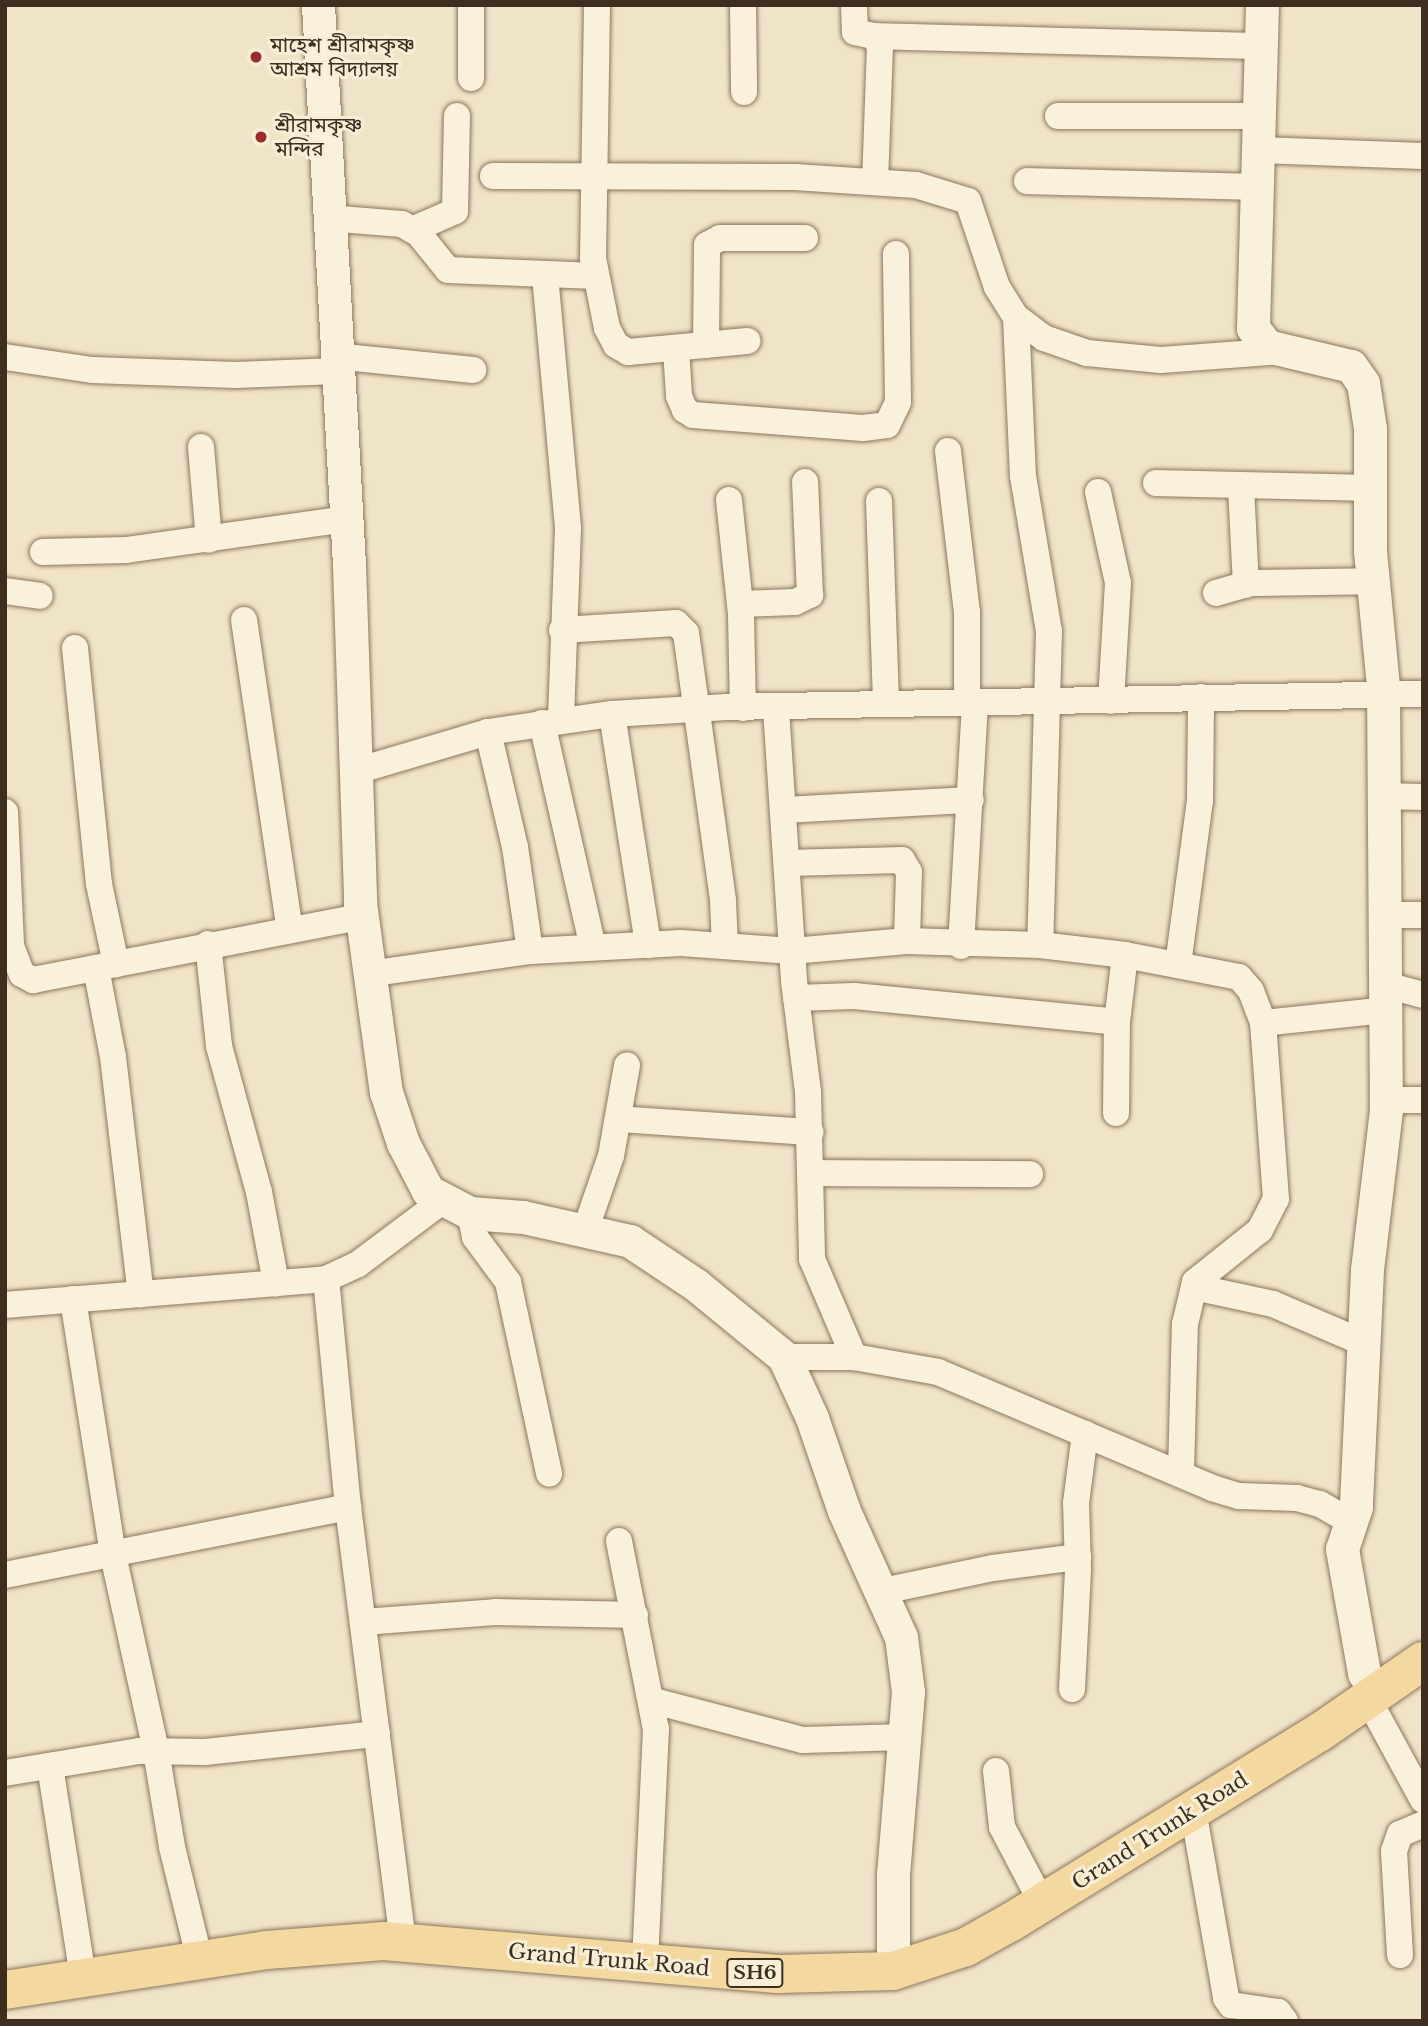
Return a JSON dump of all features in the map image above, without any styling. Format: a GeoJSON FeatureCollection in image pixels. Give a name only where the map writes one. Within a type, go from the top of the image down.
{"type":"FeatureCollection","features":[{"type":"Feature","properties":{"kind":"main road","name":"Grand Trunk Road"},"geometry":{"type":"LineString","coordinates":[[5,1990],[83,1976],[268,1950],[403,1941],[645,1964],[823,1976],[892,1971],[966,1947],[1042,1903],[1194,1810],[1423,1661]]}},
{"type":"Feature","properties":{"kind":"street"},"geometry":{"type":"LineString","coordinates":[[318,5],[346,519],[353,772],[361,917],[386,1092],[403,1143],[428,1191],[457,1206],[523,1217],[630,1241],[696,1285],[784,1357],[844,1511],[883,1591],[901,1637],[908,1692],[893,1874],[892,1971]]}},
{"type":"Feature","properties":{"kind":"street"},"geometry":{"type":"LineString","coordinates":[[471,5],[471,78]]}},
{"type":"Feature","properties":{"kind":"street"},"geometry":{"type":"LineString","coordinates":[[597,5],[594,177],[596,276],[607,328],[616,345],[628,352],[747,341]]}},
{"type":"Feature","properties":{"kind":"street"},"geometry":{"type":"LineString","coordinates":[[743,5],[744,92]]}},
{"type":"Feature","properties":{"kind":"street"},"geometry":{"type":"LineString","coordinates":[[854,5],[855,32],[874,36],[1261,46]]}},
{"type":"Feature","properties":{"kind":"street"},"geometry":{"type":"LineString","coordinates":[[1262,5],[1253,328],[1267,346],[1351,366],[1363,383],[1370,428],[1373,581],[1382,697],[1386,1100],[1367,1270],[1356,1507],[1342,1549],[1364,1673],[1372,1696],[1423,1800]]}},
{"type":"Feature","properties":{"kind":"street"},"geometry":{"type":"LineString","coordinates":[[874,36],[880,61],[875,182]]}},
{"type":"Feature","properties":{"kind":"street"},"geometry":{"type":"LineString","coordinates":[[412,230],[455,211],[457,116]]}},
{"type":"Feature","properties":{"kind":"street"},"geometry":{"type":"LineString","coordinates":[[1058,116],[1259,116]]}},
{"type":"Feature","properties":{"kind":"street"},"geometry":{"type":"LineString","coordinates":[[1259,150],[1423,156]]}},
{"type":"Feature","properties":{"kind":"street"},"geometry":{"type":"LineString","coordinates":[[494,176],[795,177],[916,185],[968,201],[997,288],[1016,317],[1044,338],[1087,353],[1161,360],[1283,351]]}},
{"type":"Feature","properties":{"kind":"street"},"geometry":{"type":"LineString","coordinates":[[1027,181],[1255,187]]}},
{"type":"Feature","properties":{"kind":"street"},"geometry":{"type":"LineString","coordinates":[[328,219],[377,219],[412,230],[448,270],[596,276]]}},
{"type":"Feature","properties":{"kind":"street"},"geometry":{"type":"LineString","coordinates":[[706,345],[706,245],[720,238],[805,238]]}},
{"type":"Feature","properties":{"kind":"street"},"geometry":{"type":"LineString","coordinates":[[676,349],[679,396],[685,410],[693,415],[863,428],[887,425],[898,402],[896,254]]}},
{"type":"Feature","properties":{"kind":"street"},"geometry":{"type":"LineString","coordinates":[[545,275],[568,527],[562,630],[552,721],[593,947]]}},
{"type":"Feature","properties":{"kind":"street"},"geometry":{"type":"LineString","coordinates":[[1016,317],[1023,476],[1049,631],[1040,946]]}},
{"type":"Feature","properties":{"kind":"street"},"geometry":{"type":"LineString","coordinates":[[5,357],[92,370],[236,376],[336,364],[473,370]]}},
{"type":"Feature","properties":{"kind":"street"},"geometry":{"type":"LineString","coordinates":[[201,447],[209,540]]}},
{"type":"Feature","properties":{"kind":"street"},"geometry":{"type":"LineString","coordinates":[[948,451],[967,612],[971,701],[971,800],[961,946]]}},
{"type":"Feature","properties":{"kind":"street"},"geometry":{"type":"LineString","coordinates":[[740,604],[795,602],[810,595],[806,482]]}},
{"type":"Feature","properties":{"kind":"street"},"geometry":{"type":"LineString","coordinates":[[1156,483],[1370,488]]}},
{"type":"Feature","properties":{"kind":"street"},"geometry":{"type":"LineString","coordinates":[[1241,487],[1246,585]]}},
{"type":"Feature","properties":{"kind":"street"},"geometry":{"type":"LineString","coordinates":[[1098,492],[1118,583],[1111,701]]}},
{"type":"Feature","properties":{"kind":"street"},"geometry":{"type":"LineString","coordinates":[[729,500],[740,604],[743,708]]}},
{"type":"Feature","properties":{"kind":"street"},"geometry":{"type":"LineString","coordinates":[[879,501],[886,704]]}},
{"type":"Feature","properties":{"kind":"street"},"geometry":{"type":"LineString","coordinates":[[43,552],[126,550],[346,519]]}},
{"type":"Feature","properties":{"kind":"street"},"geometry":{"type":"LineString","coordinates":[[1216,593],[1246,585],[1373,581]]}},
{"type":"Feature","properties":{"kind":"street"},"geometry":{"type":"LineString","coordinates":[[5,591],[40,596]]}},
{"type":"Feature","properties":{"kind":"street"},"geometry":{"type":"LineString","coordinates":[[244,620],[289,930]]}},
{"type":"Feature","properties":{"kind":"street"},"geometry":{"type":"LineString","coordinates":[[562,630],[660,623],[681,626],[690,650],[723,901],[725,946]]}},
{"type":"Feature","properties":{"kind":"street"},"geometry":{"type":"LineString","coordinates":[[75,648],[99,884],[109,1031],[141,1294]]}},
{"type":"Feature","properties":{"kind":"street"},"geometry":{"type":"LineString","coordinates":[[353,772],[488,732],[612,714],[971,701],[1382,697],[1423,694]]}},
{"type":"Feature","properties":{"kind":"street"},"geometry":{"type":"LineString","coordinates":[[1178,965],[1200,802],[1201,698]]}},
{"type":"Feature","properties":{"kind":"street"},"geometry":{"type":"LineString","coordinates":[[776,709],[792,951],[811,1132],[811,1259],[854,1357]]}},
{"type":"Feature","properties":{"kind":"street"},"geometry":{"type":"LineString","coordinates":[[612,714],[648,945]]}},
{"type":"Feature","properties":{"kind":"street"},"geometry":{"type":"LineString","coordinates":[[488,732],[515,847],[530,951]]}},
{"type":"Feature","properties":{"kind":"street"},"geometry":{"type":"LineString","coordinates":[[1381,796],[1423,797]]}},
{"type":"Feature","properties":{"kind":"street"},"geometry":{"type":"LineString","coordinates":[[784,810],[971,800]]}},
{"type":"Feature","properties":{"kind":"street"},"geometry":{"type":"LineString","coordinates":[[5,812],[16,964],[33,980],[208,944],[361,917]]}},
{"type":"Feature","properties":{"kind":"street"},"geometry":{"type":"LineString","coordinates":[[787,863],[902,860],[909,872],[907,941]]}},
{"type":"Feature","properties":{"kind":"street"},"geometry":{"type":"LineString","coordinates":[[1385,915],[1423,915]]}},
{"type":"Feature","properties":{"kind":"street"},"geometry":{"type":"LineString","coordinates":[[368,974],[530,951],[593,947],[725,946],[792,951],[907,941],[961,946],[1040,946],[1125,955],[1239,977],[1251,991],[1263,1023],[1276,1199],[1260,1230],[1209,1268],[1194,1287],[1185,1324],[1181,1473]]}},
{"type":"Feature","properties":{"kind":"street"},"geometry":{"type":"LineString","coordinates":[[208,944],[219,1046],[259,1192],[276,1283]]}},
{"type":"Feature","properties":{"kind":"street"},"geometry":{"type":"LineString","coordinates":[[1116,1113],[1117,1022],[1125,955]]}},
{"type":"Feature","properties":{"kind":"street"},"geometry":{"type":"LineString","coordinates":[[1263,1023],[1386,997],[1423,995]]}},
{"type":"Feature","properties":{"kind":"street"},"geometry":{"type":"LineString","coordinates":[[796,998],[854,996],[1117,1022]]}},
{"type":"Feature","properties":{"kind":"street"},"geometry":{"type":"LineString","coordinates":[[585,1231],[618,1119],[627,1065]]}},
{"type":"Feature","properties":{"kind":"street"},"geometry":{"type":"LineString","coordinates":[[1386,1100],[1423,1100]]}},
{"type":"Feature","properties":{"kind":"street"},"geometry":{"type":"LineString","coordinates":[[618,1119],[811,1132]]}},
{"type":"Feature","properties":{"kind":"street"},"geometry":{"type":"LineString","coordinates":[[813,1173],[1030,1174]]}},
{"type":"Feature","properties":{"kind":"street"},"geometry":{"type":"LineString","coordinates":[[5,1305],[326,1279],[358,1264],[457,1206]]}},
{"type":"Feature","properties":{"kind":"street"},"geometry":{"type":"LineString","coordinates":[[457,1206],[475,1237],[508,1282],[549,1474]]}},
{"type":"Feature","properties":{"kind":"street"},"geometry":{"type":"LineString","coordinates":[[326,1279],[348,1507],[403,1941]]}},
{"type":"Feature","properties":{"kind":"street"},"geometry":{"type":"LineString","coordinates":[[1194,1287],[1273,1304],[1364,1343]]}},
{"type":"Feature","properties":{"kind":"street"},"geometry":{"type":"LineString","coordinates":[[73,1299],[113,1555],[156,1751],[172,1847],[201,1961]]}},
{"type":"Feature","properties":{"kind":"street"},"geometry":{"type":"LineString","coordinates":[[784,1357],[854,1357],[938,1372],[1239,1496],[1297,1498],[1320,1504],[1351,1522]]}},
{"type":"Feature","properties":{"kind":"street"},"geometry":{"type":"LineString","coordinates":[[1072,1689],[1078,1557],[1076,1503],[1085,1434]]}},
{"type":"Feature","properties":{"kind":"street"},"geometry":{"type":"LineString","coordinates":[[5,1575],[348,1507]]}},
{"type":"Feature","properties":{"kind":"street"},"geometry":{"type":"LineString","coordinates":[[620,1541],[653,1701],[655,1789],[645,1964]]}},
{"type":"Feature","properties":{"kind":"street"},"geometry":{"type":"LineString","coordinates":[[883,1591],[993,1568],[1078,1557]]}},
{"type":"Feature","properties":{"kind":"street"},"geometry":{"type":"LineString","coordinates":[[363,1622],[495,1612],[635,1615]]}},
{"type":"Feature","properties":{"kind":"street"},"geometry":{"type":"LineString","coordinates":[[653,1701],[803,1740],[904,1737]]}},
{"type":"Feature","properties":{"kind":"street"},"geometry":{"type":"LineString","coordinates":[[5,1773],[156,1751],[205,1752],[377,1734]]}},
{"type":"Feature","properties":{"kind":"street"},"geometry":{"type":"LineString","coordinates":[[50,1766],[83,1976]]}},
{"type":"Feature","properties":{"kind":"street"},"geometry":{"type":"LineString","coordinates":[[996,1771],[1002,1827],[1042,1903]]}},
{"type":"Feature","properties":{"kind":"street"},"geometry":{"type":"LineString","coordinates":[[1194,1810],[1226,1997],[1231,2005],[1278,2012],[1285,2021]]}},
{"type":"Feature","properties":{"kind":"street"},"geometry":{"type":"LineString","coordinates":[[1400,1955],[1394,1851],[1400,1834],[1423,1824]]}},
{"type":"Feature","properties":{"kind":"place","name":"মাহেশ শ্রীরামকৃষ্ণ আশ্রম বিদ্যালয়"},"geometry":{"type":"Point","coordinates":[256,57]}},
{"type":"Feature","properties":{"kind":"place","name":"শ্রীরামকৃষ্ণ মন্দির"},"geometry":{"type":"Point","coordinates":[261,137]}}]}
